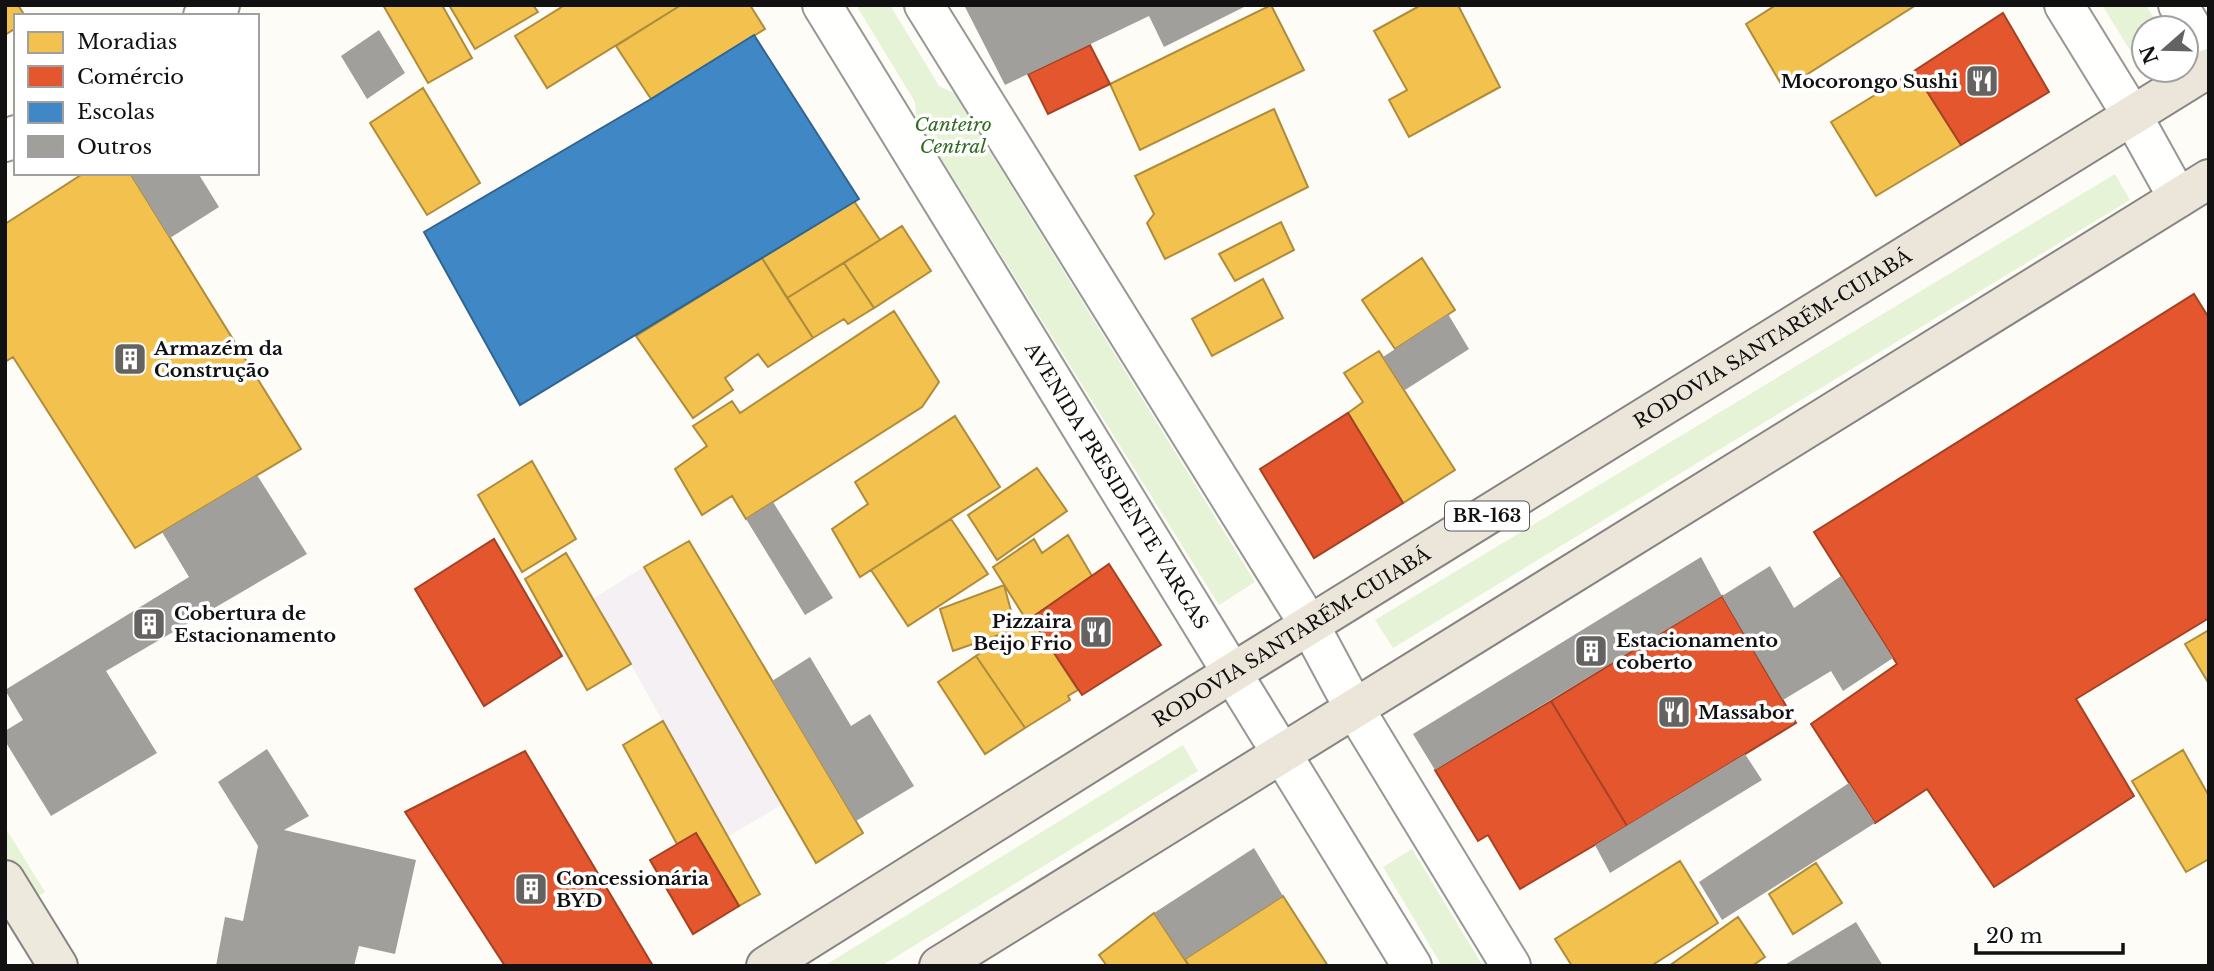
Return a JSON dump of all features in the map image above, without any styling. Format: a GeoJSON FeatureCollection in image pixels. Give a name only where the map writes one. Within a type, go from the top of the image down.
{"type":"FeatureCollection","features":[{"type":"Feature","properties":{"kind":"highway","name":"RODOVIA SANTARÉM-CUIABÁ"},"geometry":{"type":"LineString","coordinates":[[766,966],[1232,673],[2209,68]]}},
{"type":"Feature","properties":{"kind":"highway"},"geometry":{"type":"LineString","coordinates":[[939,966],[2193,188]]}},
{"type":"Feature","properties":{"kind":"main road"},"geometry":{"type":"LineString","coordinates":[[5,880],[58,966]]}},
{"type":"Feature","properties":{"kind":"street","name":"AVENIDA PRESIDENTE VARGAS"},"geometry":{"type":"LineString","coordinates":[[822,5],[1412,966]]}},
{"type":"Feature","properties":{"kind":"street"},"geometry":{"type":"LineString","coordinates":[[924,5],[1310,626],[1354,708],[1511,966]]}},
{"type":"Feature","properties":{"kind":"street"},"geometry":{"type":"LineString","coordinates":[[2064,5],[2133,117],[2193,188]]}},
{"type":"Feature","properties":{"kind":"street"},"geometry":{"type":"LineString","coordinates":[[2178,5],[2209,56]]}},
{"type":"Feature","properties":{"kind":"shaded area"},"geometry":{"type":"Polygon","coordinates":[[[644,567],[783,804],[727,837],[594,598],[644,567]]]}},
{"type":"Feature","properties":{"kind":"green space","name":"Canteiro Central"},"geometry":{"type":"Polygon","coordinates":[[[856,5],[890,5],[939,86],[954,93],[1255,582],[1219,605],[916,118],[915,102],[856,5]]]}},
{"type":"Feature","properties":{"kind":"green space"},"geometry":{"type":"Polygon","coordinates":[[[2102,5],[2146,5],[2151,14],[2130,14],[2130,50],[2102,5]]]}},
{"type":"Feature","properties":{"kind":"green space"},"geometry":{"type":"Polygon","coordinates":[[[2115,174],[2130,200],[1393,648],[1375,620],[2115,174]]]}},
{"type":"Feature","properties":{"kind":"green space"},"geometry":{"type":"Polygon","coordinates":[[[1183,745],[1198,771],[881,966],[824,966],[1183,745]]]}},
{"type":"Feature","properties":{"kind":"green space"},"geometry":{"type":"Polygon","coordinates":[[[5,827],[45,892],[29,902],[5,863],[5,827]]]}},
{"type":"Feature","properties":{"kind":"green space"},"geometry":{"type":"Polygon","coordinates":[[[1412,849],[1483,966],[1442,966],[1383,867],[1412,849]]]}},
{"type":"Feature","properties":{"kind":"building: Moradias"},"geometry":{"type":"Polygon","coordinates":[[[5,5],[18,5],[24,14],[14,14],[14,29],[5,35],[5,5]]]}},
{"type":"Feature","properties":{"kind":"building: Moradias"},"geometry":{"type":"Polygon","coordinates":[[[383,5],[442,5],[472,58],[428,83],[383,5]]]}},
{"type":"Feature","properties":{"kind":"building: Moradias"},"geometry":{"type":"Polygon","coordinates":[[[449,5],[533,5],[538,12],[475,49],[449,5]]]}},
{"type":"Feature","properties":{"kind":"building: Moradias"},"geometry":{"type":"Polygon","coordinates":[[[565,5],[681,5],[547,88],[515,36],[565,5]]]}},
{"type":"Feature","properties":{"kind":"building: Moradias"},"geometry":{"type":"Polygon","coordinates":[[[681,5],[750,5],[765,29],[651,99],[616,46],[681,5]]]}},
{"type":"Feature","properties":{"kind":"building: Moradias"},"geometry":{"type":"Polygon","coordinates":[[[1271,5],[1304,70],[1140,150],[1110,84],[1271,5]]]}},
{"type":"Feature","properties":{"kind":"building: Moradias"},"geometry":{"type":"Polygon","coordinates":[[[1421,5],[1458,5],[1500,87],[1409,137],[1389,100],[1407,90],[1374,31],[1421,5]]]}},
{"type":"Feature","properties":{"kind":"building: Moradias"},"geometry":{"type":"Polygon","coordinates":[[[1776,5],[1916,5],[1784,89],[1746,24],[1776,5]]]}},
{"type":"Feature","properties":{"kind":"building: Moradias"},"geometry":{"type":"Polygon","coordinates":[[[1914,71],[1961,145],[1876,196],[1831,122],[1914,71]]]}},
{"type":"Feature","properties":{"kind":"building: Moradias"},"geometry":{"type":"Polygon","coordinates":[[[423,88],[480,183],[427,215],[370,123],[423,88]]]}},
{"type":"Feature","properties":{"kind":"building: Moradias"},"geometry":{"type":"Polygon","coordinates":[[[1274,109],[1308,187],[1165,259],[1147,223],[1154,214],[1135,176],[1274,109]]]}},
{"type":"Feature","properties":{"kind":"building: Moradias","name":"Armazém da Construção"},"geometry":{"type":"Polygon","coordinates":[[[81,175],[131,175],[301,449],[135,548],[13,357],[5,362],[5,224],[81,175]]]}},
{"type":"Feature","properties":{"kind":"building: Moradias"},"geometry":{"type":"Polygon","coordinates":[[[854,201],[880,240],[787,298],[762,258],[854,201]]]}},
{"type":"Feature","properties":{"kind":"building: Moradias"},"geometry":{"type":"Polygon","coordinates":[[[1281,222],[1294,250],[1235,281],[1219,254],[1281,222]]]}},
{"type":"Feature","properties":{"kind":"building: Moradias"},"geometry":{"type":"Polygon","coordinates":[[[902,226],[931,271],[874,308],[844,263],[902,226]]]}},
{"type":"Feature","properties":{"kind":"building: Moradias"},"geometry":{"type":"Polygon","coordinates":[[[762,258],[813,338],[768,367],[758,354],[725,378],[733,390],[693,418],[636,336],[762,258]]]}},
{"type":"Feature","properties":{"kind":"building: Moradias"},"geometry":{"type":"Polygon","coordinates":[[[1422,258],[1455,310],[1395,349],[1362,300],[1422,258]]]}},
{"type":"Feature","properties":{"kind":"building: Moradias"},"geometry":{"type":"Polygon","coordinates":[[[844,263],[874,308],[848,324],[844,319],[813,338],[787,298],[844,263]]]}},
{"type":"Feature","properties":{"kind":"building: Moradias"},"geometry":{"type":"Polygon","coordinates":[[[1263,279],[1283,318],[1212,356],[1192,319],[1263,279]]]}},
{"type":"Feature","properties":{"kind":"building: Moradias"},"geometry":{"type":"Polygon","coordinates":[[[894,311],[939,382],[922,407],[746,519],[732,496],[702,515],[675,469],[707,446],[693,426],[732,401],[740,413],[894,311]]]}},
{"type":"Feature","properties":{"kind":"building: Moradias"},"geometry":{"type":"Polygon","coordinates":[[[1379,351],[1455,470],[1403,503],[1348,413],[1363,402],[1344,373],[1379,351]]]}},
{"type":"Feature","properties":{"kind":"building: Moradias"},"geometry":{"type":"Polygon","coordinates":[[[955,416],[1000,487],[860,577],[832,529],[868,504],[855,482],[955,416]]]}},
{"type":"Feature","properties":{"kind":"building: Moradias"},"geometry":{"type":"Polygon","coordinates":[[[532,461],[576,539],[522,572],[478,495],[532,461]]]}},
{"type":"Feature","properties":{"kind":"building: Moradias"},"geometry":{"type":"Polygon","coordinates":[[[1037,468],[1067,511],[997,560],[968,515],[1037,468]]]}},
{"type":"Feature","properties":{"kind":"building: Moradias"},"geometry":{"type":"Polygon","coordinates":[[[951,519],[988,574],[908,626],[871,570],[951,519]]]}},
{"type":"Feature","properties":{"kind":"building: Moradias"},"geometry":{"type":"Polygon","coordinates":[[[1068,535],[1092,576],[1027,621],[993,567],[1034,539],[1042,553],[1068,535]]]}},
{"type":"Feature","properties":{"kind":"building: Moradias"},"geometry":{"type":"Polygon","coordinates":[[[689,541],[863,833],[816,863],[644,567],[689,541]]]}},
{"type":"Feature","properties":{"kind":"building: Moradias"},"geometry":{"type":"Polygon","coordinates":[[[566,553],[631,664],[587,690],[525,579],[566,553]]]}},
{"type":"Feature","properties":{"kind":"building: Moradias"},"geometry":{"type":"Polygon","coordinates":[[[1004,585],[1016,629],[953,651],[940,609],[1004,585]]]}},
{"type":"Feature","properties":{"kind":"building: Moradias"},"geometry":{"type":"Polygon","coordinates":[[[1031,618],[1078,690],[1068,696],[1070,700],[1025,728],[976,656],[1031,618]]]}},
{"type":"Feature","properties":{"kind":"building: Moradias"},"geometry":{"type":"Polygon","coordinates":[[[2209,630],[2209,684],[2185,644],[2209,630]]]}},
{"type":"Feature","properties":{"kind":"building: Moradias"},"geometry":{"type":"Polygon","coordinates":[[[976,656],[1025,728],[985,754],[938,682],[976,656]]]}},
{"type":"Feature","properties":{"kind":"building: Moradias"},"geometry":{"type":"Polygon","coordinates":[[[663,721],[760,894],[739,906],[696,833],[677,844],[623,745],[663,721]]]}},
{"type":"Feature","properties":{"kind":"building: Moradias"},"geometry":{"type":"Polygon","coordinates":[[[2183,750],[2209,796],[2209,859],[2186,872],[2132,781],[2183,750]]]}},
{"type":"Feature","properties":{"kind":"building: Moradias"},"geometry":{"type":"Polygon","coordinates":[[[1680,861],[1718,923],[1651,966],[1572,966],[1555,939],[1680,861]]]}},
{"type":"Feature","properties":{"kind":"building: Moradias"},"geometry":{"type":"Polygon","coordinates":[[[1816,863],[1842,903],[1793,934],[1769,894],[1816,863]]]}},
{"type":"Feature","properties":{"kind":"building: Moradias"},"geometry":{"type":"Polygon","coordinates":[[[1283,896],[1328,966],[1189,966],[1185,959],[1283,896]]]}},
{"type":"Feature","properties":{"kind":"building: Moradias"},"geometry":{"type":"Polygon","coordinates":[[[1154,913],[1189,966],[1107,966],[1099,955],[1154,913]]]}},
{"type":"Feature","properties":{"kind":"building: Moradias"},"geometry":{"type":"Polygon","coordinates":[[[1738,917],[1765,957],[1752,966],[1669,966],[1738,917]]]}},
{"type":"Feature","properties":{"kind":"building: Comércio","name":"Mocorongo Sushi"},"geometry":{"type":"Polygon","coordinates":[[[2003,13],[2049,92],[1961,145],[1914,71],[2003,13]]]}},
{"type":"Feature","properties":{"kind":"building: Comércio"},"geometry":{"type":"Polygon","coordinates":[[[1090,45],[1110,84],[1048,114],[1028,74],[1090,45]]]}},
{"type":"Feature","properties":{"kind":"building: Comércio"},"geometry":{"type":"Polygon","coordinates":[[[2194,294],[2209,318],[2209,618],[2076,699],[2134,796],[1994,887],[1927,789],[1875,823],[1811,724],[1897,664],[1814,532],[2194,294]]]}},
{"type":"Feature","properties":{"kind":"building: Comércio"},"geometry":{"type":"Polygon","coordinates":[[[1348,413],[1403,503],[1314,558],[1260,469],[1348,413]]]}},
{"type":"Feature","properties":{"kind":"building: Comércio"},"geometry":{"type":"Polygon","coordinates":[[[494,539],[562,656],[484,706],[415,589],[494,539]]]}},
{"type":"Feature","properties":{"kind":"building: Comércio","name":"Pizzaira Beijo Frio"},"geometry":{"type":"Polygon","coordinates":[[[1109,564],[1161,645],[1082,695],[1031,618],[1109,564]]]}},
{"type":"Feature","properties":{"kind":"building: Comércio","name":"Massabor"},"geometry":{"type":"Polygon","coordinates":[[[1722,596],[1796,723],[1627,826],[1551,701],[1722,596]]]}},
{"type":"Feature","properties":{"kind":"building: Comércio"},"geometry":{"type":"Polygon","coordinates":[[[1551,701],[1627,826],[1520,889],[1488,835],[1478,841],[1435,770],[1551,701]]]}},
{"type":"Feature","properties":{"kind":"building: Comércio","name":"Concessionária BYD"},"geometry":{"type":"Polygon","coordinates":[[[525,751],[653,966],[505,966],[405,812],[525,751]]]}},
{"type":"Feature","properties":{"kind":"building: Comércio"},"geometry":{"type":"Polygon","coordinates":[[[696,833],[739,906],[693,934],[650,860],[696,833]]]}},
{"type":"Feature","properties":{"kind":"building: Escolas"},"geometry":{"type":"Polygon","coordinates":[[[754,35],[859,199],[520,405],[424,232],[651,99],[754,35]]]}},
{"type":"Feature","properties":{"kind":"building: Outros"},"geometry":{"type":"Polygon","coordinates":[[[964,5],[1248,5],[1164,47],[1149,16],[1005,85],[964,5]]]}},
{"type":"Feature","properties":{"kind":"building: Outros"},"geometry":{"type":"Polygon","coordinates":[[[379,30],[405,73],[367,99],[341,56],[379,30]]]}},
{"type":"Feature","properties":{"kind":"building: Outros"},"geometry":{"type":"Polygon","coordinates":[[[131,175],[199,175],[219,207],[170,238],[131,175]]]}},
{"type":"Feature","properties":{"kind":"building: Outros"},"geometry":{"type":"Polygon","coordinates":[[[1448,314],[1469,349],[1405,390],[1383,357],[1448,314]]]}},
{"type":"Feature","properties":{"kind":"building: Outros","name":"Cobertura de Estacionamento"},"geometry":{"type":"Polygon","coordinates":[[[257,475],[307,554],[106,671],[157,753],[51,816],[5,741],[5,731],[23,720],[5,690],[189,577],[162,532],[257,475]]]}},
{"type":"Feature","properties":{"kind":"building: Outros"},"geometry":{"type":"Polygon","coordinates":[[[773,502],[833,598],[805,615],[746,519],[773,502]]]}},
{"type":"Feature","properties":{"kind":"building: Outros","name":"Estacionamento coberto"},"geometry":{"type":"Polygon","coordinates":[[[1701,557],[1722,596],[1435,770],[1413,734],[1701,557]]]}},
{"type":"Feature","properties":{"kind":"building: Outros"},"geometry":{"type":"Polygon","coordinates":[[[1770,566],[1794,608],[1841,576],[1893,658],[1843,691],[1831,671],[1783,700],[1722,596],[1770,566]]]}},
{"type":"Feature","properties":{"kind":"building: Outros"},"geometry":{"type":"Polygon","coordinates":[[[810,657],[851,726],[870,714],[914,786],[856,821],[772,681],[810,657]]]}},
{"type":"Feature","properties":{"kind":"building: Outros"},"geometry":{"type":"Polygon","coordinates":[[[267,749],[309,816],[284,830],[416,860],[395,954],[359,946],[354,966],[216,966],[225,917],[243,921],[258,846],[218,782],[267,749]]]}},
{"type":"Feature","properties":{"kind":"building: Outros"},"geometry":{"type":"Polygon","coordinates":[[[1745,754],[1762,780],[1610,873],[1595,845],[1745,754]]]}},
{"type":"Feature","properties":{"kind":"building: Outros"},"geometry":{"type":"Polygon","coordinates":[[[1849,783],[1875,823],[1722,920],[1699,882],[1849,783]]]}},
{"type":"Feature","properties":{"kind":"building: Outros"},"geometry":{"type":"Polygon","coordinates":[[[1254,848],[1283,896],[1185,959],[1154,913],[1254,848]]]}},
{"type":"Feature","properties":{"kind":"building: Outros"},"geometry":{"type":"Polygon","coordinates":[[[1856,922],[1883,966],[1783,966],[1856,922]]]}},
{"type":"Feature","properties":{"kind":"place","name":"Mocorongo Sushi"},"geometry":{"type":"Point","coordinates":[1982,81]}},
{"type":"Feature","properties":{"kind":"place","name":"Armazém da Construção"},"geometry":{"type":"Point","coordinates":[130,359]}},
{"type":"Feature","properties":{"kind":"place","name":"Cobertura de Estacionamento"},"geometry":{"type":"Point","coordinates":[149,624]}},
{"type":"Feature","properties":{"kind":"place","name":"Pizzaira Beijo Frio"},"geometry":{"type":"Point","coordinates":[1096,632]}},
{"type":"Feature","properties":{"kind":"place","name":"Estacionamento coberto"},"geometry":{"type":"Point","coordinates":[1591,651]}},
{"type":"Feature","properties":{"kind":"place","name":"Massabor"},"geometry":{"type":"Point","coordinates":[1674,712]}},
{"type":"Feature","properties":{"kind":"place","name":"Concessionária BYD"},"geometry":{"type":"Point","coordinates":[531,889]}}]}
